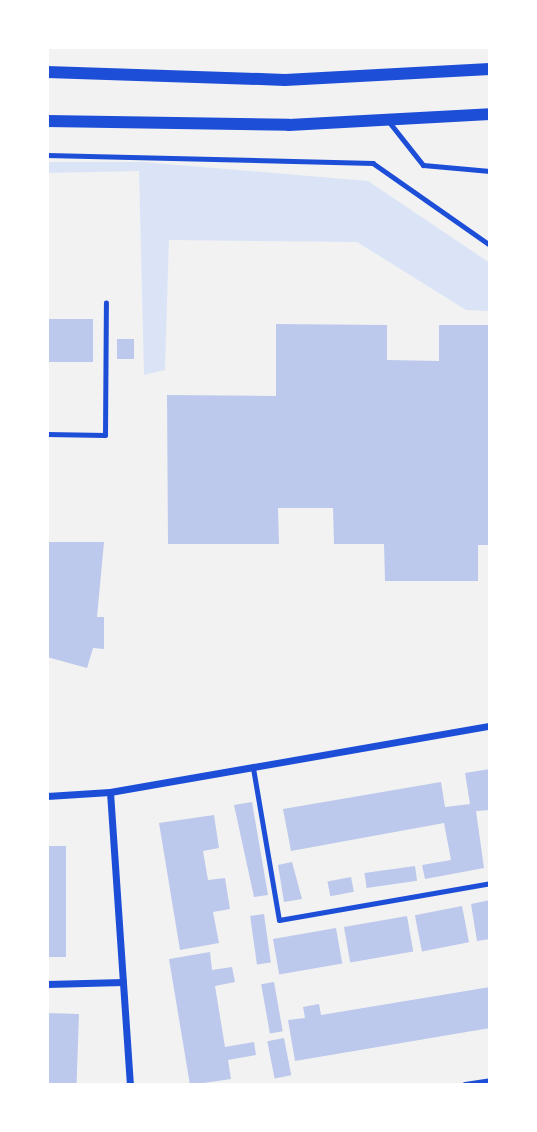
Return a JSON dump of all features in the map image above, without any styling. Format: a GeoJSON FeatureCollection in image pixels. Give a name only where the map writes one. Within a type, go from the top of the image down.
{"type":"FeatureCollection","features":[{"type":"Feature","properties":{"kind":"street"},"geometry":{"type":"LineString","coordinates":[[47,72],[285,80],[490,69]]}},
{"type":"Feature","properties":{"kind":"street"},"geometry":{"type":"LineString","coordinates":[[47,121],[389,122],[490,114]]}},
{"type":"Feature","properties":{"kind":"street"},"geometry":{"type":"LineString","coordinates":[[47,796],[110,792],[490,726]]}},
{"type":"Feature","properties":{"kind":"street"},"geometry":{"type":"LineString","coordinates":[[110,792],[131,1085]]}},
{"type":"Feature","properties":{"kind":"street"},"geometry":{"type":"LineString","coordinates":[[47,985],[123,982]]}},
{"type":"Feature","properties":{"kind":"street"},"geometry":{"type":"LineString","coordinates":[[465,1085],[490,1080]]}},
{"type":"Feature","properties":{"kind":"lane"},"geometry":{"type":"LineString","coordinates":[[389,122],[424,165],[490,171]]}},
{"type":"Feature","properties":{"kind":"lane"},"geometry":{"type":"LineString","coordinates":[[253,768],[279,920],[490,883]]}},
{"type":"Feature","properties":{"kind":"path"},"geometry":{"type":"LineString","coordinates":[[47,155],[373,163],[490,245]]}},
{"type":"Feature","properties":{"kind":"path"},"geometry":{"type":"LineString","coordinates":[[47,434],[105,435],[106,303]]}},
{"type":"Feature","properties":{"kind":"shaded area"},"geometry":{"type":"Polygon","coordinates":[[[47,162],[143,162],[368,181],[490,263],[490,311],[466,310],[357,242],[169,240],[165,370],[144,375],[139,171],[47,173],[47,162]]]}},
{"type":"Feature","properties":{"kind":"building"},"geometry":{"type":"Polygon","coordinates":[[[47,319],[93,319],[93,362],[47,362],[47,319]]]}},
{"type":"Feature","properties":{"kind":"building"},"geometry":{"type":"Polygon","coordinates":[[[276,324],[387,325],[387,360],[439,361],[439,325],[490,325],[490,545],[478,545],[478,581],[385,581],[384,544],[334,544],[333,508],[278,508],[279,544],[168,544],[167,395],[276,396],[276,324]]]}},
{"type":"Feature","properties":{"kind":"building"},"geometry":{"type":"Polygon","coordinates":[[[117,339],[134,339],[134,359],[117,359],[117,339]]]}},
{"type":"Feature","properties":{"kind":"building"},"geometry":{"type":"Polygon","coordinates":[[[47,542],[104,542],[97,617],[104,617],[104,649],[93,648],[87,668],[47,657],[47,542]]]}},
{"type":"Feature","properties":{"kind":"building"},"geometry":{"type":"Polygon","coordinates":[[[490,769],[490,810],[476,811],[484,868],[425,879],[422,865],[451,860],[444,823],[291,851],[283,809],[441,782],[445,807],[470,804],[465,773],[490,769]]]}},
{"type":"Feature","properties":{"kind":"building"},"geometry":{"type":"Polygon","coordinates":[[[252,802],[268,895],[254,897],[234,805],[252,802]]]}},
{"type":"Feature","properties":{"kind":"building"},"geometry":{"type":"Polygon","coordinates":[[[214,815],[219,848],[203,851],[208,880],[225,878],[230,909],[213,912],[219,943],[180,950],[159,823],[214,815]]]}},
{"type":"Feature","properties":{"kind":"building"},"geometry":{"type":"Polygon","coordinates":[[[47,846],[66,846],[66,957],[47,957],[47,846]]]}},
{"type":"Feature","properties":{"kind":"building"},"geometry":{"type":"Polygon","coordinates":[[[292,862],[302,899],[284,902],[278,865],[292,862]]]}},
{"type":"Feature","properties":{"kind":"building"},"geometry":{"type":"Polygon","coordinates":[[[415,866],[417,881],[367,888],[364,873],[415,866]]]}},
{"type":"Feature","properties":{"kind":"building"},"geometry":{"type":"Polygon","coordinates":[[[351,877],[354,892],[330,896],[327,882],[351,877]]]}},
{"type":"Feature","properties":{"kind":"building"},"geometry":{"type":"Polygon","coordinates":[[[490,900],[490,939],[477,941],[471,904],[490,900]]]}},
{"type":"Feature","properties":{"kind":"building"},"geometry":{"type":"Polygon","coordinates":[[[462,906],[469,942],[422,951],[415,915],[462,906]]]}},
{"type":"Feature","properties":{"kind":"building"},"geometry":{"type":"Polygon","coordinates":[[[264,914],[271,963],[257,964],[250,916],[264,914]]]}},
{"type":"Feature","properties":{"kind":"building"},"geometry":{"type":"Polygon","coordinates":[[[407,916],[413,951],[350,963],[344,927],[407,916]]]}},
{"type":"Feature","properties":{"kind":"building"},"geometry":{"type":"Polygon","coordinates":[[[336,928],[342,963],[279,975],[273,939],[336,928]]]}},
{"type":"Feature","properties":{"kind":"building"},"geometry":{"type":"Polygon","coordinates":[[[210,952],[212,970],[232,967],[235,982],[215,986],[225,1047],[254,1042],[256,1055],[228,1060],[231,1079],[190,1085],[169,959],[210,952]]]}},
{"type":"Feature","properties":{"kind":"building"},"geometry":{"type":"Polygon","coordinates":[[[274,982],[283,1031],[270,1033],[261,984],[274,982]]]}},
{"type":"Feature","properties":{"kind":"building"},"geometry":{"type":"Polygon","coordinates":[[[490,987],[490,1028],[295,1061],[288,1020],[305,1018],[303,1007],[319,1004],[321,1015],[490,987]]]}},
{"type":"Feature","properties":{"kind":"building"},"geometry":{"type":"Polygon","coordinates":[[[47,1013],[79,1014],[77,1085],[47,1085],[47,1013]]]}},
{"type":"Feature","properties":{"kind":"building"},"geometry":{"type":"Polygon","coordinates":[[[284,1038],[291,1075],[275,1079],[267,1041],[284,1038]]]}}]}
